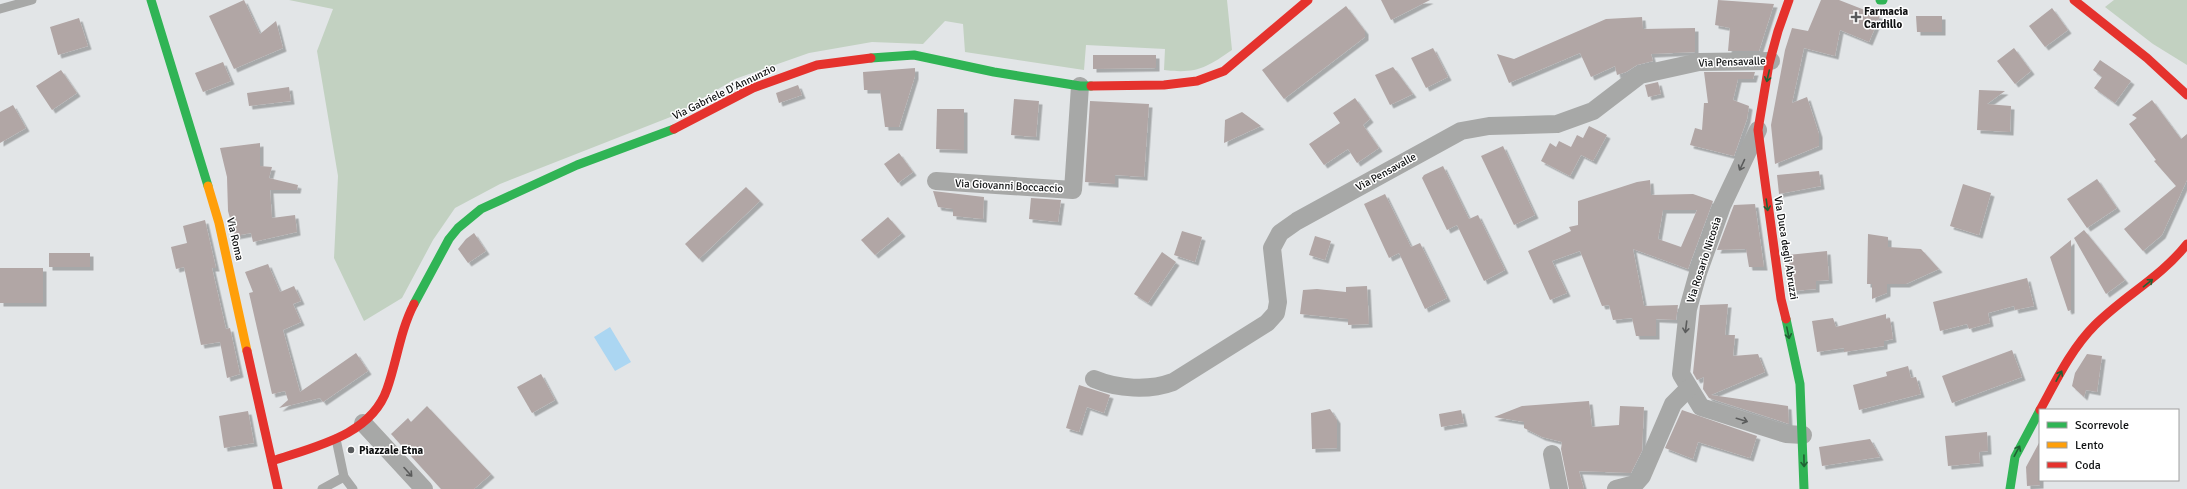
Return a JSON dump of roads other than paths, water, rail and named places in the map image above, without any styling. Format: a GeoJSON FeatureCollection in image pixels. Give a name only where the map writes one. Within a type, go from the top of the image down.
{"type":"FeatureCollection","features":[{"type":"Feature","properties":{"kind":"main road","name":"Via Roma"},"geometry":{"type":"LineString","coordinates":[[152,0],[219,223],[278,489]]}},
{"type":"Feature","properties":{"kind":"main road","name":"Via Gabriele D'Annunzio"},"geometry":{"type":"LineString","coordinates":[[272,461],[336,439],[363,423],[379,405],[387,390],[401,338],[411,310],[449,239],[458,228],[481,209],[507,196],[577,165],[684,125],[753,88],[817,65],[878,57],[914,55],[994,72],[1080,86],[1164,85],[1197,81],[1224,71],[1308,0]]}},
{"type":"Feature","properties":{"kind":"main road","name":"Via Duca degli Abruzzi"},"geometry":{"type":"LineString","coordinates":[[1789,0],[1784,11],[1771,61],[1761,106],[1758,130],[1766,198],[1781,299],[1800,384],[1804,489]]}},
{"type":"Feature","properties":{"kind":"main road"},"geometry":{"type":"LineString","coordinates":[[2074,0],[2147,58],[2187,94]]}},
{"type":"Feature","properties":{"kind":"main road"},"geometry":{"type":"LineString","coordinates":[[2147,58],[2187,81]]}},
{"type":"Feature","properties":{"kind":"main road"},"geometry":{"type":"LineString","coordinates":[[2041,409],[2073,351],[2095,325],[2176,260],[2187,244]]}},
{"type":"Feature","properties":{"kind":"main road"},"geometry":{"type":"LineString","coordinates":[[2010,489],[2010,472],[2014,456],[2039,412]]}},
{"type":"Feature","properties":{"kind":"street","name":"Via Pensavalle"},"geometry":{"type":"LineString","coordinates":[[1094,379],[1109,385],[1160,387],[1173,382],[1267,323],[1276,313],[1278,302],[1272,248],[1280,233],[1297,221],[1461,131],[1489,126],[1557,124],[1593,111],[1640,75],[1699,62],[1771,61]]}},
{"type":"Feature","properties":{"kind":"street","name":"Via Giovanni Boccaccio"},"geometry":{"type":"LineString","coordinates":[[936,181],[1073,190],[1080,86]]}},
{"type":"Feature","properties":{"kind":"street","name":"Via Rosario Nicosia"},"geometry":{"type":"LineString","coordinates":[[1758,130],[1722,206],[1698,273],[1690,302],[1681,374],[1701,407],[1786,434],[1803,435]]}},
{"type":"Feature","properties":{"kind":"street"},"geometry":{"type":"LineString","coordinates":[[1616,489],[1635,484],[1642,476],[1673,404],[1689,388]]}},
{"type":"Feature","properties":{"kind":"street"},"geometry":{"type":"LineString","coordinates":[[363,423],[424,489]]}},
{"type":"Feature","properties":{"kind":"street"},"geometry":{"type":"LineString","coordinates":[[1552,454],[1559,489]]}},
{"type":"Feature","properties":{"kind":"lane"},"geometry":{"type":"LineString","coordinates":[[0,9],[32,0]]}},
{"type":"Feature","properties":{"kind":"lane"},"geometry":{"type":"LineString","coordinates":[[336,439],[344,477],[353,489]]}},
{"type":"Feature","properties":{"kind":"lane"},"geometry":{"type":"LineString","coordinates":[[322,489],[344,477]]}},
{"type":"Feature","properties":{"kind":"water"},"geometry":{"type":"Polygon","coordinates":[[[610,327],[631,362],[615,371],[594,337],[610,327]]]}},
{"type":"Feature","properties":{"kind":"place","name":"Farmacia Cardillo"},"geometry":{"type":"Point","coordinates":[1856,17]}},
{"type":"Feature","properties":{"kind":"place","name":"Piazzale Etna"},"geometry":{"type":"Point","coordinates":[351,450]}}]}
